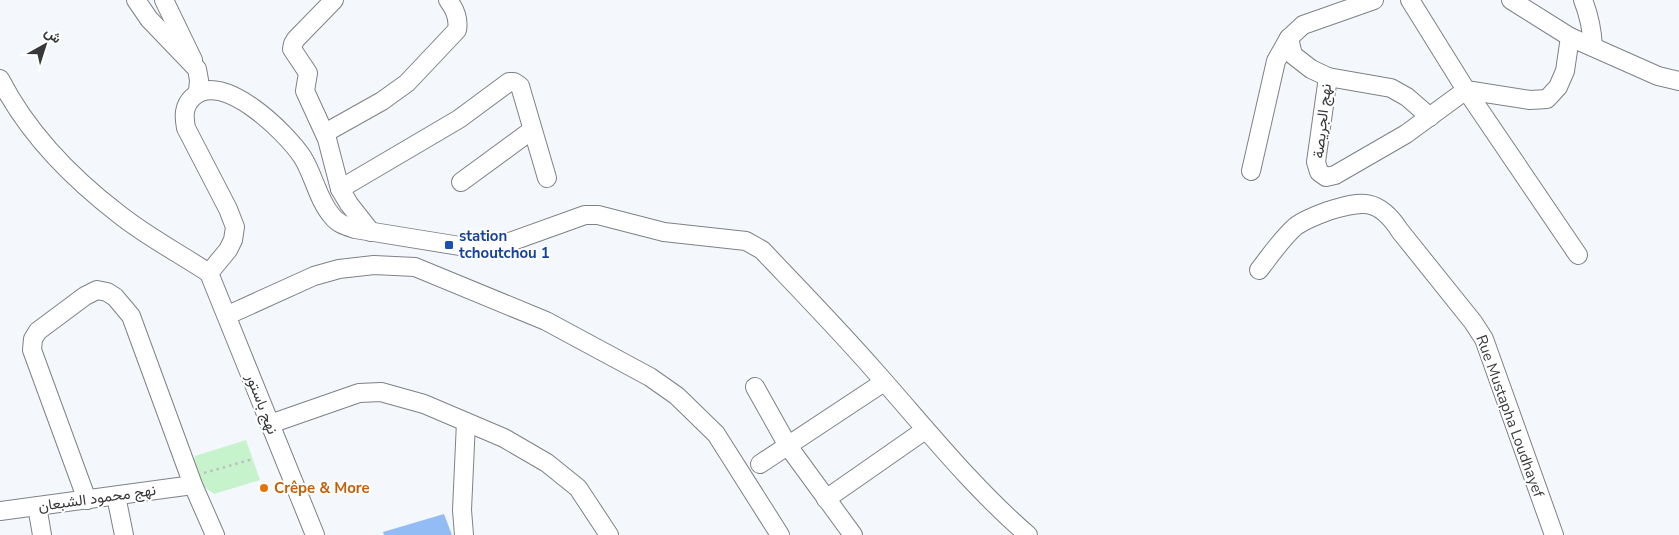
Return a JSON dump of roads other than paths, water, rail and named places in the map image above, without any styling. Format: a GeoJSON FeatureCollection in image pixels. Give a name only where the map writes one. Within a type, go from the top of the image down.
{"type":"FeatureCollection","features":[{"type":"Feature","properties":{"kind":"street"},"geometry":{"type":"LineString","coordinates":[[136,0],[149,19],[197,69]]}},
{"type":"Feature","properties":{"kind":"street"},"geometry":{"type":"LineString","coordinates":[[164,0],[197,69],[198,92]]}},
{"type":"Feature","properties":{"kind":"street"},"geometry":{"type":"LineString","coordinates":[[334,0],[296,39],[292,44],[292,49],[308,73],[304,91],[325,134],[340,189],[371,232]]}},
{"type":"Feature","properties":{"kind":"street"},"geometry":{"type":"LineString","coordinates":[[325,134],[382,101],[407,83],[457,30],[458,22],[452,5],[448,0]]}},
{"type":"Feature","properties":{"kind":"street"},"geometry":{"type":"LineString","coordinates":[[1251,171],[1276,61],[1289,38],[1303,26],[1374,0]]}},
{"type":"Feature","properties":{"kind":"street"},"geometry":{"type":"LineString","coordinates":[[1410,0],[1466,90],[1578,256]]}},
{"type":"Feature","properties":{"kind":"street"},"geometry":{"type":"LineString","coordinates":[[1511,0],[1570,37],[1658,76],[1679,81]]}},
{"type":"Feature","properties":{"kind":"street"},"geometry":{"type":"LineString","coordinates":[[1582,0],[1587,10],[1592,32],[1592,46]]}},
{"type":"Feature","properties":{"kind":"street"},"geometry":{"type":"LineString","coordinates":[[1466,90],[1530,100],[1547,99],[1558,87],[1566,71],[1570,37]]}},
{"type":"Feature","properties":{"kind":"street","name":"نهج الجريصة"},"geometry":{"type":"LineString","coordinates":[[1289,38],[1293,54],[1311,69],[1328,77],[1316,162],[1319,172],[1326,177],[1335,175],[1406,134],[1466,90]]}},
{"type":"Feature","properties":{"kind":"street"},"geometry":{"type":"LineString","coordinates":[[1328,77],[1391,88],[1407,96],[1430,116]]}},
{"type":"Feature","properties":{"kind":"street"},"geometry":{"type":"LineString","coordinates":[[0,79],[19,111],[40,138],[93,193],[121,216],[209,273],[228,250],[233,240],[234,227],[228,209],[186,128],[184,118],[187,103],[198,92],[214,90],[226,92],[258,111],[290,141],[310,170],[326,209],[342,225],[355,229],[472,248],[507,242],[585,215],[598,215],[664,232],[746,241],[762,250],[1003,514],[1028,535]]}},
{"type":"Feature","properties":{"kind":"street"},"geometry":{"type":"LineString","coordinates":[[340,189],[459,119],[510,82],[516,82],[520,86],[547,178]]}},
{"type":"Feature","properties":{"kind":"street"},"geometry":{"type":"LineString","coordinates":[[461,182],[532,130]]}},
{"type":"Feature","properties":{"kind":"street","name":"Rue Mustapha Loudhayef"},"geometry":{"type":"LineString","coordinates":[[1259,270],[1296,226],[1309,218],[1344,206],[1360,203],[1373,205],[1385,211],[1473,322],[1484,339],[1554,535]]}},
{"type":"Feature","properties":{"kind":"street"},"geometry":{"type":"LineString","coordinates":[[228,315],[314,276],[338,269],[374,265],[415,267],[546,321],[650,376],[677,396],[716,434],[780,535]]}},
{"type":"Feature","properties":{"kind":"street","name":"نهج باستور"},"geometry":{"type":"LineString","coordinates":[[209,273],[228,315],[315,535]]}},
{"type":"Feature","properties":{"kind":"street"},"geometry":{"type":"LineString","coordinates":[[87,500],[31,345],[38,331],[96,290],[107,292],[115,297],[131,316],[192,481],[215,535]]}},
{"type":"Feature","properties":{"kind":"street"},"geometry":{"type":"LineString","coordinates":[[760,464],[884,382]]}},
{"type":"Feature","properties":{"kind":"street"},"geometry":{"type":"LineString","coordinates":[[755,387],[788,446],[853,535]]}},
{"type":"Feature","properties":{"kind":"street"},"geometry":{"type":"LineString","coordinates":[[270,424],[360,393],[381,392],[424,404],[504,438],[547,462],[578,488],[609,535]]}},
{"type":"Feature","properties":{"kind":"street"},"geometry":{"type":"LineString","coordinates":[[464,535],[463,495],[466,422]]}},
{"type":"Feature","properties":{"kind":"street"},"geometry":{"type":"LineString","coordinates":[[826,499],[925,430]]}},
{"type":"Feature","properties":{"kind":"street","name":"نهج محمود الشبعان"},"geometry":{"type":"LineString","coordinates":[[0,511],[116,496],[192,481]]}},
{"type":"Feature","properties":{"kind":"street"},"geometry":{"type":"LineString","coordinates":[[116,496],[124,535]]}},
{"type":"Feature","properties":{"kind":"street"},"geometry":{"type":"LineString","coordinates":[[37,506],[42,535]]}},
{"type":"Feature","properties":{"kind":"place","name":"station tchoutchou 1"},"geometry":{"type":"Point","coordinates":[449,245]}},
{"type":"Feature","properties":{"kind":"place","name":"Crêpe & More"},"geometry":{"type":"Point","coordinates":[264,488]}}]}
